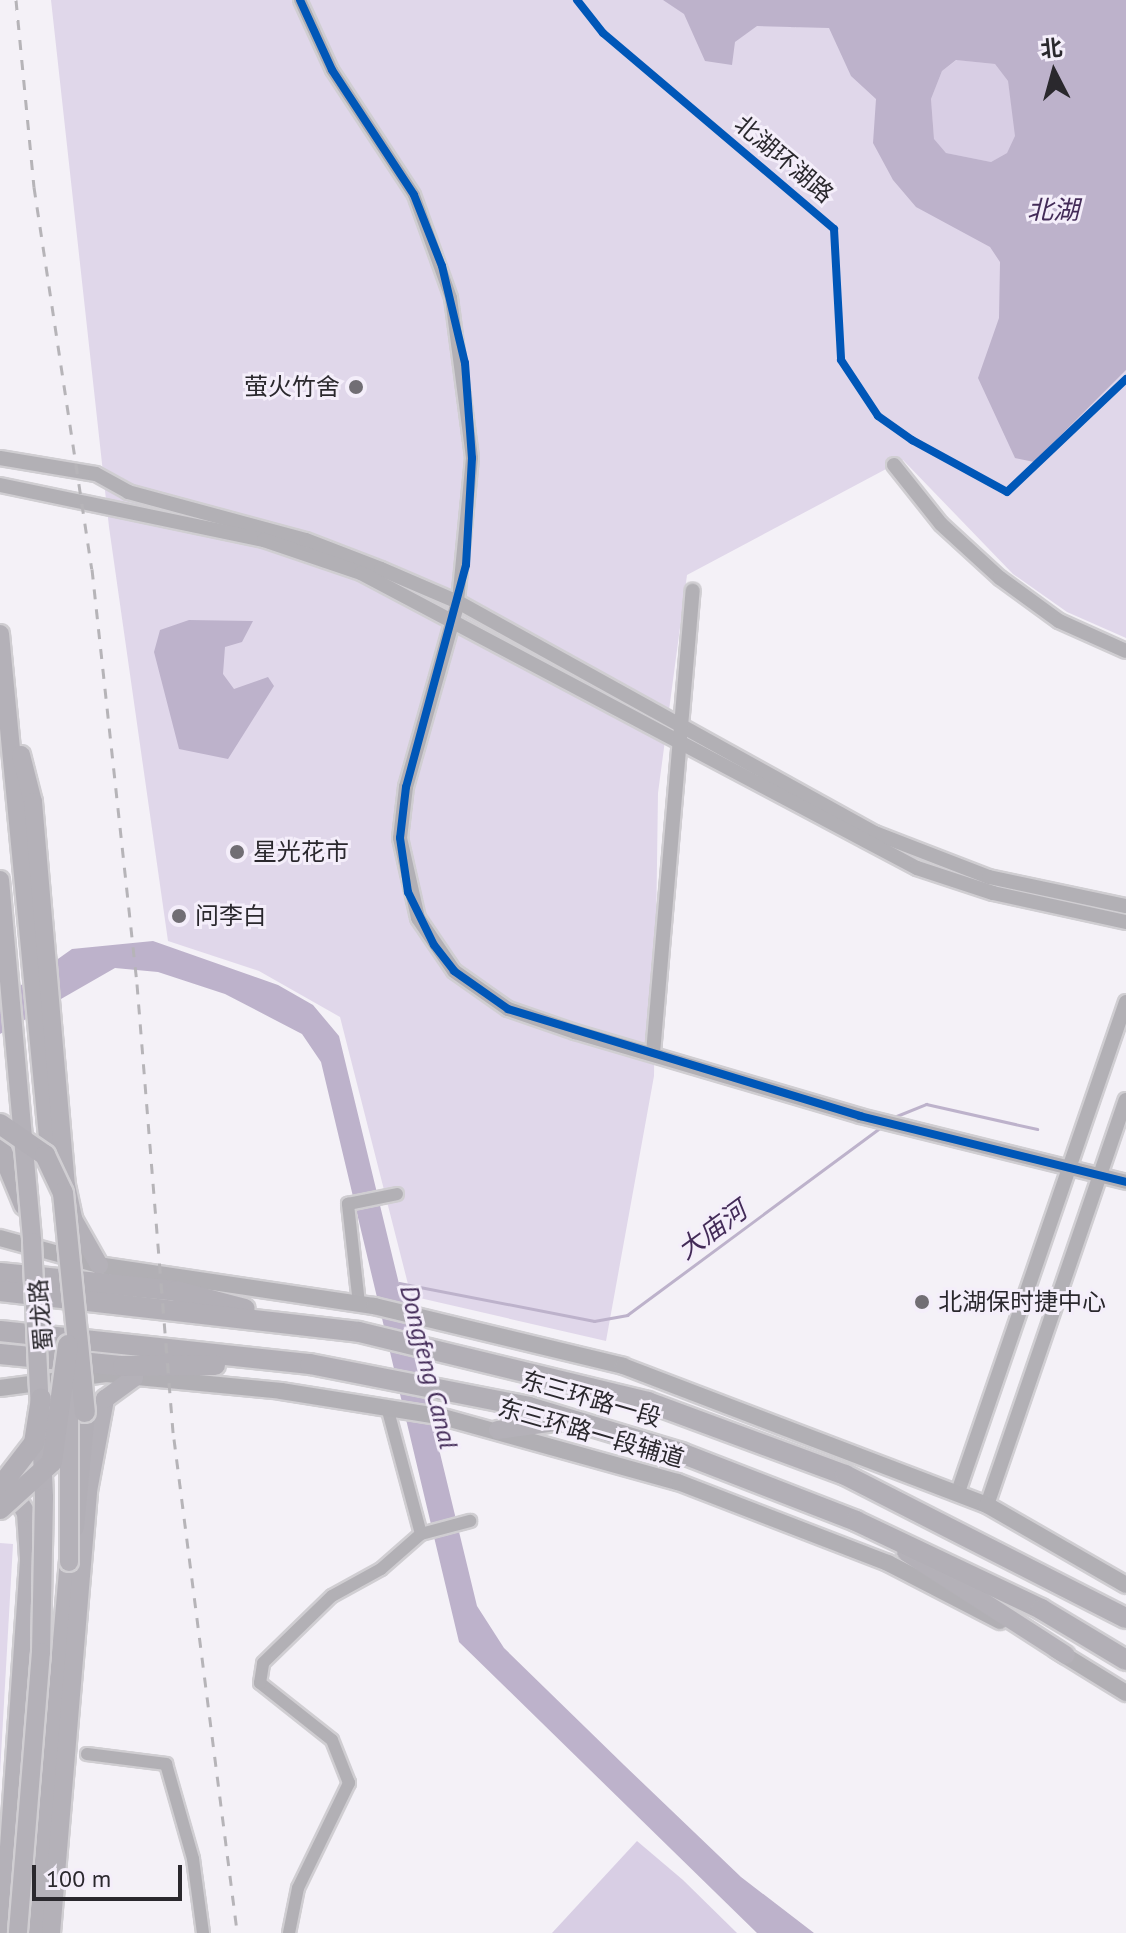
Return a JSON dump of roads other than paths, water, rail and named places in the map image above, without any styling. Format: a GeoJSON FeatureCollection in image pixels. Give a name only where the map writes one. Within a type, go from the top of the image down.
{"type":"FeatureCollection","features":[{"type":"Feature","properties":{"kind":"highway"},"geometry":{"type":"LineString","coordinates":[[0,1124],[45,1155],[69,1221],[85,1412],[69,1562]]}},
{"type":"Feature","properties":{"kind":"highway"},"geometry":{"type":"LineString","coordinates":[[0,1147],[20,1186],[32,1242]]}},
{"type":"Feature","properties":{"kind":"highway"},"geometry":{"type":"LineString","coordinates":[[0,1273],[176,1291],[314,1327]]}},
{"type":"Feature","properties":{"kind":"highway","name":"东三环路一段"},"geometry":{"type":"LineString","coordinates":[[0,1291],[359,1332],[436,1348],[648,1402],[845,1475],[1126,1618]]}},
{"type":"Feature","properties":{"kind":"highway","name":"东三环路一段"},"geometry":{"type":"LineString","coordinates":[[0,1331],[371,1373],[572,1420],[856,1521],[1041,1609],[1126,1660]]}},
{"type":"Feature","properties":{"kind":"highway"},"geometry":{"type":"LineString","coordinates":[[0,1509],[52,1462],[68,1345]]}},
{"type":"Feature","properties":{"kind":"highway"},"geometry":{"type":"LineString","coordinates":[[4,1354],[123,1366],[310,1364]]}},
{"type":"Feature","properties":{"kind":"highway"},"geometry":{"type":"LineString","coordinates":[[0,1487],[34,1443],[41,1399]]}},
{"type":"Feature","properties":{"kind":"main road"},"geometry":{"type":"LineString","coordinates":[[0,634],[6,694],[33,802],[66,1185],[73,1219],[99,1265]]}},
{"type":"Feature","properties":{"kind":"main road","name":"蜀龙路"},"geometry":{"type":"LineString","coordinates":[[6,694],[68,1345],[69,1562],[37,1933]]}},
{"type":"Feature","properties":{"kind":"main road","name":"蜀龙路"},"geometry":{"type":"LineString","coordinates":[[0,880],[32,1242],[41,1399],[41,1652],[18,1933]]}},
{"type":"Feature","properties":{"kind":"main road"},"geometry":{"type":"LineString","coordinates":[[0,1238],[99,1265],[366,1305],[426,1317],[681,1385],[987,1505],[1126,1585]]}},
{"type":"Feature","properties":{"kind":"main road"},"geometry":{"type":"LineString","coordinates":[[51,1933],[88,1491],[105,1399],[134,1378]]}},
{"type":"Feature","properties":{"kind":"main road","name":"东三环路一段辅道"},"geometry":{"type":"LineString","coordinates":[[0,1388],[134,1378],[392,1408],[498,1430],[678,1482],[888,1563],[1066,1655],[1126,1693]]}},
{"type":"Feature","properties":{"kind":"main road"},"geometry":{"type":"LineString","coordinates":[[498,1430],[572,1420]]}},
{"type":"Feature","properties":{"kind":"main road"},"geometry":{"type":"LineString","coordinates":[[0,1475],[26,1513],[29,1558],[3,1933]]}},
{"type":"Feature","properties":{"kind":"main road"},"geometry":{"type":"LineString","coordinates":[[856,1521],[1066,1655]]}},
{"type":"Feature","properties":{"kind":"street"},"geometry":{"type":"LineString","coordinates":[[300,0],[332,70],[414,195],[451,298],[472,458],[456,609],[402,812],[402,864],[418,918],[454,971],[508,1009],[860,1116],[1126,1182]]}},
{"type":"Feature","properties":{"kind":"street"},"geometry":{"type":"LineString","coordinates":[[0,458],[96,474],[128,492],[306,540],[456,609],[922,852],[989,877],[1126,906]]}},
{"type":"Feature","properties":{"kind":"street"},"geometry":{"type":"LineString","coordinates":[[894,465],[941,524],[1000,578],[1059,621],[1126,651]]}},
{"type":"Feature","properties":{"kind":"street"},"geometry":{"type":"LineString","coordinates":[[0,485],[264,540],[456,609],[682,743],[917,868],[1126,922]]}},
{"type":"Feature","properties":{"kind":"street"},"geometry":{"type":"LineString","coordinates":[[653,1053],[684,728],[693,591]]}},
{"type":"Feature","properties":{"kind":"street"},"geometry":{"type":"LineString","coordinates":[[958,1492],[1126,1002]]}},
{"type":"Feature","properties":{"kind":"street"},"geometry":{"type":"LineString","coordinates":[[987,1505],[1126,1100]]}},
{"type":"Feature","properties":{"kind":"street"},"geometry":{"type":"LineString","coordinates":[[366,1305],[348,1204],[397,1194]]}},
{"type":"Feature","properties":{"kind":"street"},"geometry":{"type":"LineString","coordinates":[[392,1408],[421,1534]]}},
{"type":"Feature","properties":{"kind":"street"},"geometry":{"type":"LineString","coordinates":[[289,1933],[298,1888],[349,1783],[332,1740],[268,1693],[259,1674],[332,1596],[381,1569],[421,1534],[470,1521]]}},
{"type":"Feature","properties":{"kind":"street"},"geometry":{"type":"LineString","coordinates":[[87,1754],[166,1764],[193,1859],[203,1933]]}},
{"type":"Feature","properties":{"kind":"water","name":"北湖"},"geometry":{"type":"Polygon","coordinates":[[[663,0],[1126,0],[1126,370],[1034,462],[1015,458],[978,378],[999,318],[1000,262],[990,247],[916,207],[893,180],[873,143],[876,99],[851,76],[829,28],[757,26],[735,42],[732,65],[705,61],[684,14],[663,0]],[[956,60],[942,71],[931,99],[934,139],[946,153],[991,162],[1007,153],[1015,136],[1008,81],[995,64],[956,60]]]}},
{"type":"Feature","properties":{"kind":"water"},"geometry":{"type":"Polygon","coordinates":[[[189,620],[253,621],[242,642],[225,647],[223,674],[234,689],[268,677],[274,686],[228,759],[179,749],[154,652],[160,630],[189,620]]]}},
{"type":"Feature","properties":{"kind":"water"},"geometry":{"type":"Polygon","coordinates":[[[153,941],[278,985],[313,1005],[339,1036],[477,1606],[504,1648],[624,1765],[741,1877],[814,1933],[757,1933],[459,1642],[321,1062],[302,1034],[225,994],[158,972],[115,968],[0,1034],[0,1000],[72,949],[153,941]]]}},
{"type":"Feature","properties":{"kind":"waterway","name":"大庙河"},"geometry":{"type":"LineString","coordinates":[[894,1117],[926,1104],[1037,1129]]}},
{"type":"Feature","properties":{"kind":"waterway","name":"大庙河"},"geometry":{"type":"LineString","coordinates":[[399,1283],[594,1321],[627,1315],[881,1127]]}},
{"type":"Feature","properties":{"kind":"railway"},"geometry":{"type":"LineString","coordinates":[[16,0],[34,187],[92,569],[137,984],[174,1439],[237,1933]]}},
{"type":"Feature","properties":{"kind":"place","name":"萤火竹舍"},"geometry":{"type":"Point","coordinates":[356,387]}},
{"type":"Feature","properties":{"kind":"place","name":"星光花市"},"geometry":{"type":"Point","coordinates":[237,852]}},
{"type":"Feature","properties":{"kind":"place","name":"问李白"},"geometry":{"type":"Point","coordinates":[179,916]}},
{"type":"Feature","properties":{"kind":"place","name":"北湖保时捷中心"},"geometry":{"type":"Point","coordinates":[922,1302]}},
{"type":"Feature","properties":{"kind":"water label","name":"Dongfeng Canal"},"geometry":{"type":"Point","coordinates":[429,1367]}}]}
